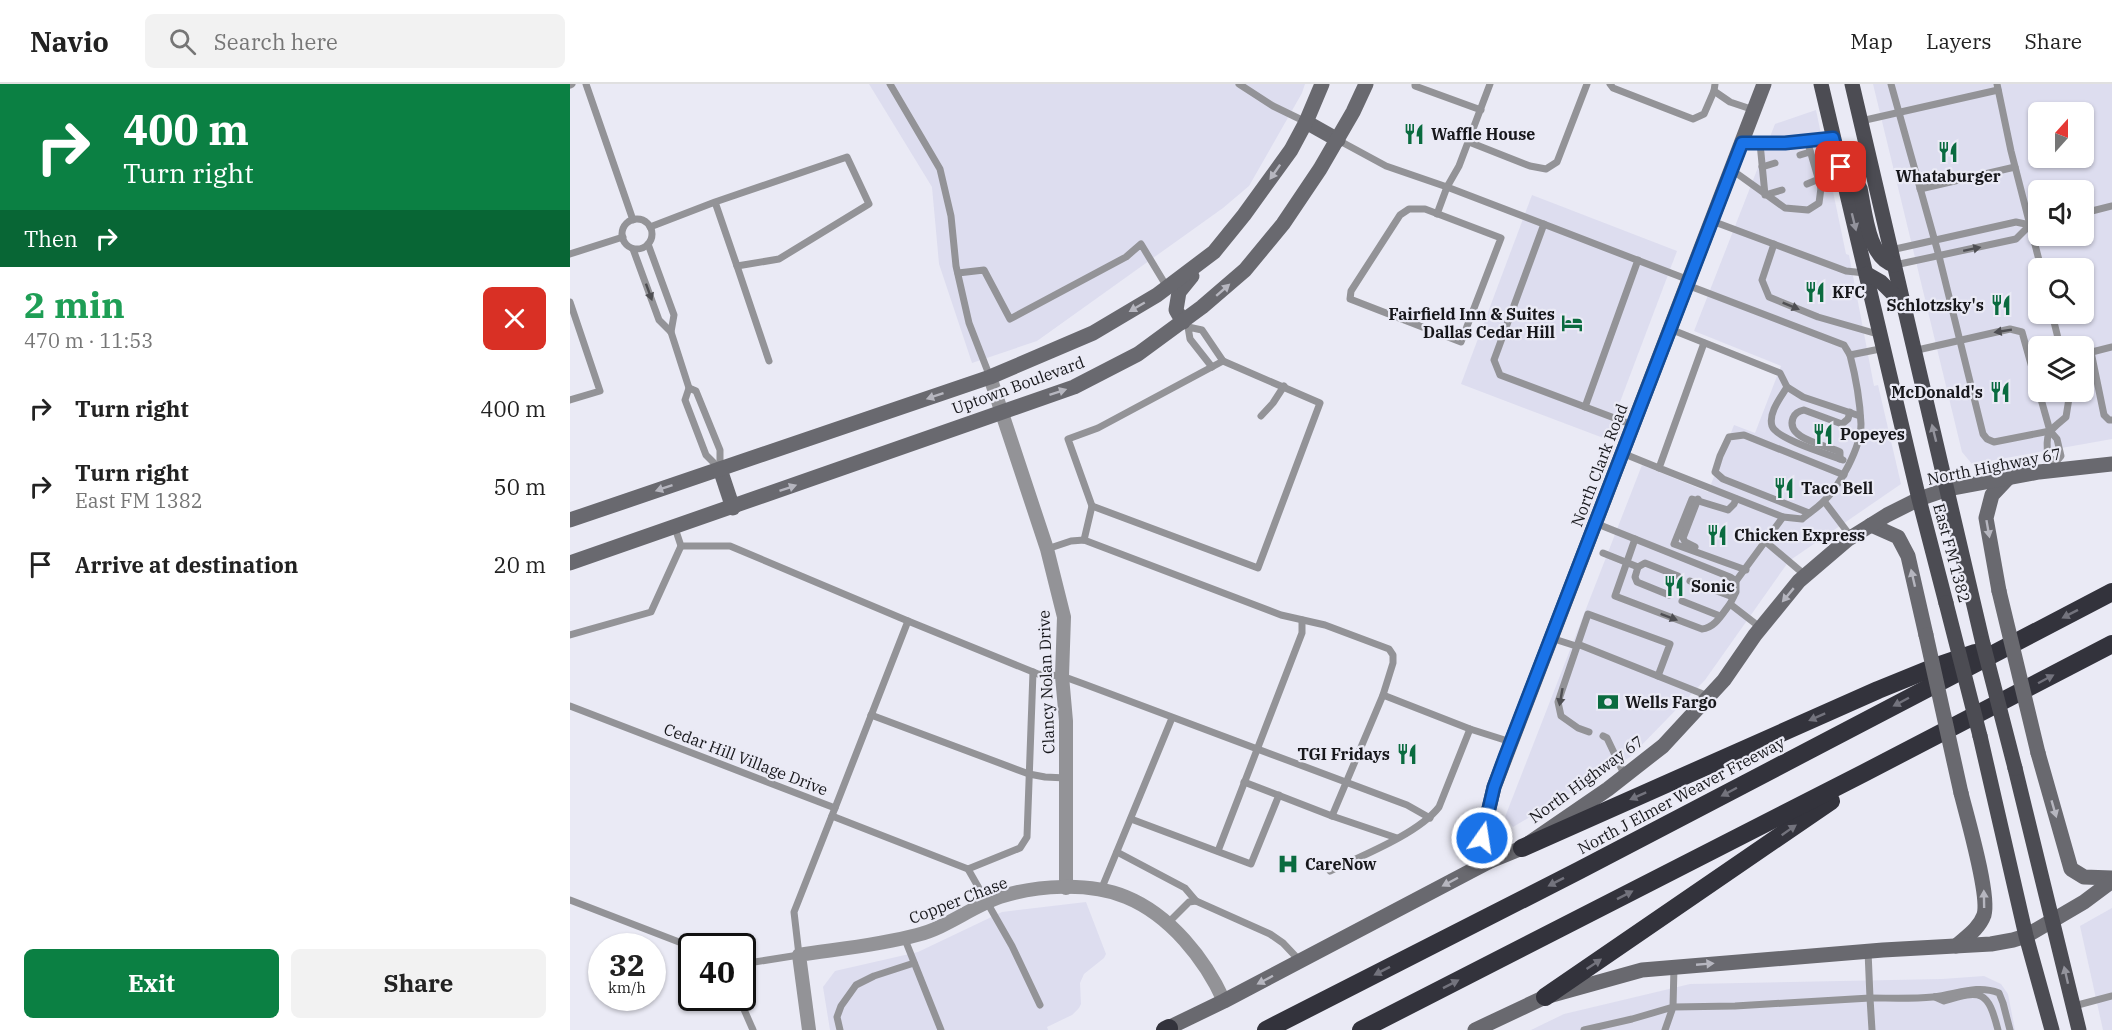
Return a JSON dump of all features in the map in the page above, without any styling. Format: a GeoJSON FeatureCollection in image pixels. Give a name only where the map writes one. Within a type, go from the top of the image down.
{"type":"FeatureCollection","features":[{"type":"Feature","properties":{"kind":"highway","name":"North J Elmer Weaver Freeway"},"geometry":{"type":"LineString","coordinates":[[1266,1030],[1580,870],[2112,592]]}},
{"type":"Feature","properties":{"kind":"highway"},"geometry":{"type":"LineString","coordinates":[[1522,848],[1878,690],[1937,666],[2028,636]]}},
{"type":"Feature","properties":{"kind":"highway"},"geometry":{"type":"LineString","coordinates":[[1362,1030],[1864,774],[2112,644]]}},
{"type":"Feature","properties":{"kind":"highway"},"geometry":{"type":"LineString","coordinates":[[1545,997],[1854,784],[1864,774]]}},
{"type":"Feature","properties":{"kind":"main road","name":"East FM 1382"},"geometry":{"type":"LineString","coordinates":[[1821,84],[1919,499],[1990,779],[2026,936],[2052,1026]]}},
{"type":"Feature","properties":{"kind":"main road","name":"East FM 1382"},"geometry":{"type":"LineString","coordinates":[[1852,84],[1913,351],[1948,489],[1970,594],[2079,1030]]}},
{"type":"Feature","properties":{"kind":"main road"},"geometry":{"type":"LineString","coordinates":[[1844,180],[1860,188],[1875,249],[1884,261],[1893,258]]}},
{"type":"Feature","properties":{"kind":"main road"},"geometry":{"type":"LineString","coordinates":[[1867,274],[1881,282],[1902,303]]}},
{"type":"Feature","properties":{"kind":"street","name":"Uptown Boulevard"},"geometry":{"type":"LineString","coordinates":[[570,520],[990,377],[1094,333],[1167,287],[1214,252],[1273,176],[1306,122],[1322,84]]}},
{"type":"Feature","properties":{"kind":"street","name":"Uptown Boulevard"},"geometry":{"type":"LineString","coordinates":[[570,563],[733,508],[1003,410],[1074,387],[1138,354],[1185,324],[1245,270],[1283,224],[1338,140],[1366,84]]}},
{"type":"Feature","properties":{"kind":"street","name":"North Clark Road"},"geometry":{"type":"LineString","coordinates":[[1490,861],[1482,838],[1494,787],[1764,84]]}},
{"type":"Feature","properties":{"kind":"street"},"geometry":{"type":"LineString","coordinates":[[1306,122],[1338,140]]}},
{"type":"Feature","properties":{"kind":"street"},"geometry":{"type":"LineString","coordinates":[[1185,324],[1176,310],[1179,292],[1214,252]]}},
{"type":"Feature","properties":{"kind":"street","name":"Clancy Nolan Drive"},"geometry":{"type":"LineString","coordinates":[[990,377],[1003,410],[1047,549],[1064,617],[1062,676],[1066,721],[1066,888]]}},
{"type":"Feature","properties":{"kind":"street","name":"North Highway 67"},"geometry":{"type":"LineString","coordinates":[[1166,1029],[1224,1001],[1490,861],[1522,848],[1625,776],[1663,746],[1710,697],[1761,628],[1806,576],[1871,525],[1919,499],[1948,489],[2057,466],[2112,464]]}},
{"type":"Feature","properties":{"kind":"street"},"geometry":{"type":"LineString","coordinates":[[720,469],[733,508]]}},
{"type":"Feature","properties":{"kind":"street"},"geometry":{"type":"LineString","coordinates":[[2008,478],[1992,495],[1986,518],[1999,591],[2038,753],[2071,869],[2084,877],[2112,879]]}},
{"type":"Feature","properties":{"kind":"street"},"geometry":{"type":"LineString","coordinates":[[1871,525],[1898,537],[1908,556],[1984,892],[1984,915],[1974,931],[1956,946]]}},
{"type":"Feature","properties":{"kind":"street"},"geometry":{"type":"LineString","coordinates":[[1475,1030],[1497,1025],[1545,997],[1642,970],[1868,951],[1991,944],[2026,936],[2084,902],[2112,879]]}},
{"type":"Feature","properties":{"kind":"street","name":"Copper Chase"},"geometry":{"type":"LineString","coordinates":[[799,955],[918,935],[999,897],[1048,887],[1101,890],[1126,897],[1163,918],[1214,978],[1224,1001]]}},
{"type":"Feature","properties":{"kind":"street"},"geometry":{"type":"LineString","coordinates":[[799,955],[809,1030]]}},
{"type":"Feature","properties":{"kind":"lane"},"geometry":{"type":"LineString","coordinates":[[586,84],[633,220]]}},
{"type":"Feature","properties":{"kind":"lane"},"geometry":{"type":"LineString","coordinates":[[890,84],[940,169],[951,216],[958,273],[969,323],[990,377]]}},
{"type":"Feature","properties":{"kind":"lane"},"geometry":{"type":"LineString","coordinates":[[1239,84],[1265,101],[1306,122]]}},
{"type":"Feature","properties":{"kind":"lane"},"geometry":{"type":"LineString","coordinates":[[1415,84],[1415,86],[1481,110]]}},
{"type":"Feature","properties":{"kind":"lane"},"geometry":{"type":"LineString","coordinates":[[1437,213],[1469,142],[1490,84]]}},
{"type":"Feature","properties":{"kind":"lane"},"geometry":{"type":"LineString","coordinates":[[1469,142],[1530,166],[1546,169],[1557,162],[1587,84]]}},
{"type":"Feature","properties":{"kind":"lane"},"geometry":{"type":"LineString","coordinates":[[1610,84],[1613,88],[1693,119],[1704,114],[1714,87],[1730,102],[1755,110]]}},
{"type":"Feature","properties":{"kind":"lane"},"geometry":{"type":"LineString","coordinates":[[1891,84],[1940,256],[1983,434],[1987,440],[1994,442],[2050,431]]}},
{"type":"Feature","properties":{"kind":"lane"},"geometry":{"type":"LineString","coordinates":[[1861,121],[1997,87],[2014,167],[2028,218]]}},
{"type":"Feature","properties":{"kind":"lane"},"geometry":{"type":"LineString","coordinates":[[1742,143],[1833,138]]}},
{"type":"Feature","properties":{"kind":"lane"},"geometry":{"type":"LineString","coordinates":[[1338,140],[1386,166],[1638,260],[1844,345],[1850,355],[1857,382],[1861,426],[1844,475],[1824,501],[1802,519],[1783,517],[1622,453]]}},
{"type":"Feature","properties":{"kind":"lane"},"geometry":{"type":"LineString","coordinates":[[1732,170],[1785,208],[1808,210],[1819,203],[1821,188],[1808,140]]}},
{"type":"Feature","properties":{"kind":"lane"},"geometry":{"type":"LineString","coordinates":[[1760,143],[1765,195]]}},
{"type":"Feature","properties":{"kind":"lane"},"geometry":{"type":"LineString","coordinates":[[1800,155],[1810,152]]}},
{"type":"Feature","properties":{"kind":"lane"},"geometry":{"type":"LineString","coordinates":[[650,227],[847,157],[869,204],[779,259],[737,266]]}},
{"type":"Feature","properties":{"kind":"lane"},"geometry":{"type":"LineString","coordinates":[[1762,167],[1775,163]]}},
{"type":"Feature","properties":{"kind":"lane"},"geometry":{"type":"LineString","coordinates":[[1920,189],[2014,167]]}},
{"type":"Feature","properties":{"kind":"lane"},"geometry":{"type":"LineString","coordinates":[[1807,184],[1819,179]]}},
{"type":"Feature","properties":{"kind":"lane"},"geometry":{"type":"LineString","coordinates":[[1821,188],[1844,180]]}},
{"type":"Feature","properties":{"kind":"lane"},"geometry":{"type":"LineString","coordinates":[[1765,195],[1782,190]]}},
{"type":"Feature","properties":{"kind":"lane"},"geometry":{"type":"LineString","coordinates":[[715,202],[769,361]]}},
{"type":"Feature","properties":{"kind":"lane"},"geometry":{"type":"LineString","coordinates":[[2094,210],[2112,206]]}},
{"type":"Feature","properties":{"kind":"lane"},"geometry":{"type":"LineString","coordinates":[[1409,209],[1425,209],[1437,213],[1501,238],[1461,342],[1350,299],[1351,291],[1400,215],[1409,209]]}},
{"type":"Feature","properties":{"kind":"lane"},"geometry":{"type":"LineString","coordinates":[[633,249],[640,249],[652,239],[650,227],[644,221],[633,220],[626,225],[622,237],[625,243],[633,249],[659,320],[671,332],[689,388],[686,400],[706,455],[720,469]]}},
{"type":"Feature","properties":{"kind":"lane"},"geometry":{"type":"LineString","coordinates":[[1712,221],[1846,271],[1867,274]]}},
{"type":"Feature","properties":{"kind":"lane"},"geometry":{"type":"LineString","coordinates":[[1893,258],[1935,240],[2016,222],[2028,225]]}},
{"type":"Feature","properties":{"kind":"lane"},"geometry":{"type":"LineString","coordinates":[[1544,224],[1494,360],[1500,375],[1633,425]]}},
{"type":"Feature","properties":{"kind":"lane"},"geometry":{"type":"LineString","coordinates":[[1893,258],[1940,256],[2016,240],[2028,227]]}},
{"type":"Feature","properties":{"kind":"lane"},"geometry":{"type":"LineString","coordinates":[[570,254],[622,237]]}},
{"type":"Feature","properties":{"kind":"lane"},"geometry":{"type":"LineString","coordinates":[[648,244],[674,315],[671,332]]}},
{"type":"Feature","properties":{"kind":"lane"},"geometry":{"type":"LineString","coordinates":[[958,273],[984,270],[1010,319],[1126,257],[1141,244],[1167,287]]}},
{"type":"Feature","properties":{"kind":"lane"},"geometry":{"type":"LineString","coordinates":[[1774,244],[1762,280],[1769,297],[1883,342]]}},
{"type":"Feature","properties":{"kind":"lane"},"geometry":{"type":"LineString","coordinates":[[1585,407],[1638,260]]}},
{"type":"Feature","properties":{"kind":"lane"},"geometry":{"type":"LineString","coordinates":[[570,302],[600,391],[570,400]]}},
{"type":"Feature","properties":{"kind":"lane"},"geometry":{"type":"LineString","coordinates":[[1092,506],[1258,568],[1320,403],[1223,361],[1202,330],[1185,324]]}},
{"type":"Feature","properties":{"kind":"lane"},"geometry":{"type":"LineString","coordinates":[[1185,324],[1190,339],[1212,367]]}},
{"type":"Feature","properties":{"kind":"lane"},"geometry":{"type":"LineString","coordinates":[[1670,329],[1780,373],[1787,387],[1803,397],[1860,416]]}},
{"type":"Feature","properties":{"kind":"lane"},"geometry":{"type":"LineString","coordinates":[[1913,351],[2010,329],[2022,332],[2028,352]]}},
{"type":"Feature","properties":{"kind":"lane"},"geometry":{"type":"LineString","coordinates":[[1850,355],[1883,342]]}},
{"type":"Feature","properties":{"kind":"lane"},"geometry":{"type":"LineString","coordinates":[[1659,468],[1704,343]]}},
{"type":"Feature","properties":{"kind":"lane"},"geometry":{"type":"LineString","coordinates":[[2094,351],[2112,347]]}},
{"type":"Feature","properties":{"kind":"lane"},"geometry":{"type":"LineString","coordinates":[[1084,540],[1092,506],[1068,439],[1098,429],[1223,361]]}},
{"type":"Feature","properties":{"kind":"lane"},"geometry":{"type":"LineString","coordinates":[[2094,379],[2104,415],[2112,420]]}},
{"type":"Feature","properties":{"kind":"lane"},"geometry":{"type":"LineString","coordinates":[[1261,416],[1284,386]]}},
{"type":"Feature","properties":{"kind":"lane"},"geometry":{"type":"LineString","coordinates":[[1787,387],[1775,407],[1771,424],[1773,429],[1778,434],[1850,462]]}},
{"type":"Feature","properties":{"kind":"lane"},"geometry":{"type":"LineString","coordinates":[[689,388],[696,391],[720,450],[720,469]]}},
{"type":"Feature","properties":{"kind":"lane"},"geometry":{"type":"LineString","coordinates":[[2042,402],[2050,431],[2057,439],[2061,456],[2057,466],[2048,457],[2046,440],[2050,431],[2066,417],[2068,402]]}},
{"type":"Feature","properties":{"kind":"lane"},"geometry":{"type":"LineString","coordinates":[[1840,459],[1840,452],[1802,437],[1794,432],[1791,425],[1799,411],[1804,410],[1842,424],[1848,419],[1850,412]]}},
{"type":"Feature","properties":{"kind":"lane"},"geometry":{"type":"LineString","coordinates":[[1809,513],[1723,479],[1716,472],[1729,436],[1744,435],[1844,475]]}},
{"type":"Feature","properties":{"kind":"lane"},"geometry":{"type":"LineString","coordinates":[[1736,498],[1728,510],[1692,499],[1674,543],[1746,570]]}},
{"type":"Feature","properties":{"kind":"lane"},"geometry":{"type":"LineString","coordinates":[[1824,501],[1852,538]]}},
{"type":"Feature","properties":{"kind":"lane"},"geometry":{"type":"LineString","coordinates":[[1635,539],[1615,596],[1702,629],[1709,628],[1732,601],[1736,592],[1736,581],[1783,517]]}},
{"type":"Feature","properties":{"kind":"lane"},"geometry":{"type":"LineString","coordinates":[[1595,523],[1736,581]]}},
{"type":"Feature","properties":{"kind":"lane"},"geometry":{"type":"LineString","coordinates":[[570,635],[651,612],[681,546],[675,528]]}},
{"type":"Feature","properties":{"kind":"lane"},"geometry":{"type":"LineString","coordinates":[[1047,549],[1071,541],[1084,540],[1281,615],[1325,625],[1389,649],[1393,655],[1393,663],[1383,695],[1332,816]]}},
{"type":"Feature","properties":{"kind":"lane"},"geometry":{"type":"LineString","coordinates":[[1766,542],[1806,576]]}},
{"type":"Feature","properties":{"kind":"lane"},"geometry":{"type":"LineString","coordinates":[[681,546],[730,546],[1033,672],[1062,676],[1407,805],[1430,818]]}},
{"type":"Feature","properties":{"kind":"lane"},"geometry":{"type":"LineString","coordinates":[[1603,553],[1638,567]]}},
{"type":"Feature","properties":{"kind":"lane"},"geometry":{"type":"LineString","coordinates":[[1669,596],[1637,582],[1635,577],[1638,567],[1645,563],[1678,576]]}},
{"type":"Feature","properties":{"kind":"lane"},"geometry":{"type":"LineString","coordinates":[[1690,581],[1732,601],[1761,628]]}},
{"type":"Feature","properties":{"kind":"lane"},"geometry":{"type":"LineString","coordinates":[[1682,601],[1720,616]]}},
{"type":"Feature","properties":{"kind":"lane"},"geometry":{"type":"LineString","coordinates":[[1589,732],[1578,728],[1561,716],[1558,702],[1588,614],[1670,644],[1658,676]]}},
{"type":"Feature","properties":{"kind":"lane"},"geometry":{"type":"LineString","coordinates":[[1218,851],[1302,633],[1302,620]]}},
{"type":"Feature","properties":{"kind":"lane"},"geometry":{"type":"LineString","coordinates":[[908,621],[833,812],[968,869],[989,903],[1040,1005]]}},
{"type":"Feature","properties":{"kind":"lane"},"geometry":{"type":"LineString","coordinates":[[1551,638],[1576,646],[1580,645],[1710,697]]}},
{"type":"Feature","properties":{"kind":"lane"},"geometry":{"type":"LineString","coordinates":[[968,869],[1020,848],[1027,837],[1033,672]]}},
{"type":"Feature","properties":{"kind":"lane"},"geometry":{"type":"LineString","coordinates":[[1383,695],[1470,729],[1511,742]]}},
{"type":"Feature","properties":{"kind":"lane","name":"Cedar Hill Village Drive"},"geometry":{"type":"LineString","coordinates":[[570,706],[833,812],[794,912],[799,955]]}},
{"type":"Feature","properties":{"kind":"lane"},"geometry":{"type":"LineString","coordinates":[[871,715],[1029,774],[1066,778]]}},
{"type":"Feature","properties":{"kind":"lane"},"geometry":{"type":"LineString","coordinates":[[1101,890],[1172,718]]}},
{"type":"Feature","properties":{"kind":"lane"},"geometry":{"type":"LineString","coordinates":[[1330,871],[1397,838],[1430,818],[1439,807],[1470,729]]}},
{"type":"Feature","properties":{"kind":"lane"},"geometry":{"type":"LineString","coordinates":[[1603,736],[1607,738],[1625,776]]}},
{"type":"Feature","properties":{"kind":"lane"},"geometry":{"type":"LineString","coordinates":[[1244,782],[1397,838]]}},
{"type":"Feature","properties":{"kind":"lane"},"geometry":{"type":"LineString","coordinates":[[1131,819],[1251,864],[1279,795]]}},
{"type":"Feature","properties":{"kind":"lane"},"geometry":{"type":"LineString","coordinates":[[1117,852],[1185,888],[1196,901],[1270,934],[1283,943],[1300,961]]}},
{"type":"Feature","properties":{"kind":"lane"},"geometry":{"type":"LineString","coordinates":[[570,900],[678,942]]}},
{"type":"Feature","properties":{"kind":"lane"},"geometry":{"type":"LineString","coordinates":[[1168,923],[1189,902],[1196,901]]}},
{"type":"Feature","properties":{"kind":"lane"},"geometry":{"type":"LineString","coordinates":[[904,937],[941,1030]]}},
{"type":"Feature","properties":{"kind":"lane"},"geometry":{"type":"LineString","coordinates":[[1868,951],[1872,1030]]}},
{"type":"Feature","properties":{"kind":"lane"},"geometry":{"type":"LineString","coordinates":[[756,962],[799,955]]}},
{"type":"Feature","properties":{"kind":"lane"},"geometry":{"type":"LineString","coordinates":[[840,1030],[837,1017],[841,1006],[856,985],[874,976],[914,963]]}},
{"type":"Feature","properties":{"kind":"lane"},"geometry":{"type":"LineString","coordinates":[[1665,1030],[1673,1006],[1674,967]]}},
{"type":"Feature","properties":{"kind":"lane"},"geometry":{"type":"LineString","coordinates":[[1584,1030],[1632,1019],[1673,1006],[1735,1006],[1870,998],[1935,997],[1968,990],[1990,990],[1999,993],[2010,1030]]}},
{"type":"Feature","properties":{"kind":"lane"},"geometry":{"type":"LineString","coordinates":[[1935,997],[1944,1001],[1962,996],[1980,995],[1987,999],[1992,1007],[1998,1030]]}},
{"type":"Feature","properties":{"kind":"lane"},"geometry":{"type":"LineString","coordinates":[[2073,1006],[2112,996]]}},
{"type":"Feature","properties":{"kind":"lane"},"geometry":{"type":"LineString","coordinates":[[745,1011],[753,1030]]}},
{"type":"Feature","properties":{"kind":"shaded area"},"geometry":{"type":"Polygon","coordinates":[[[869,84],[1305,84],[1249,186],[1223,208],[1037,341],[972,363],[939,264],[932,187],[869,84]]]}},
{"type":"Feature","properties":{"kind":"shaded area"},"geometry":{"type":"Polygon","coordinates":[[[1873,84],[2112,84],[2112,439],[1972,464],[1962,452],[1873,84]]]}},
{"type":"Feature","properties":{"kind":"shaded area"},"geometry":{"type":"Polygon","coordinates":[[[1816,110],[1846,254],[1849,255],[1874,386],[1878,385],[1901,484],[1789,561],[1705,680],[1630,757],[1513,827],[1505,817],[1642,465],[1708,492],[1734,425],[1755,433],[1781,366],[1694,331],[1775,124],[1816,110]]]}},
{"type":"Feature","properties":{"kind":"shaded area"},"geometry":{"type":"Polygon","coordinates":[[[1532,195],[1677,251],[1606,439],[1461,384],[1532,195]]]}},
{"type":"Feature","properties":{"kind":"shaded area"},"geometry":{"type":"Polygon","coordinates":[[[1086,902],[1106,954],[1084,974],[1080,983],[1081,1004],[1079,1008],[1072,1015],[1047,1027],[1048,1030],[830,1030],[823,987],[835,971],[918,952],[1002,912],[1086,902]]]}},
{"type":"Feature","properties":{"kind":"shaded area"},"geometry":{"type":"Polygon","coordinates":[[[2112,908],[2112,1030],[2103,1030],[2080,926],[2112,908]]]}},
{"type":"Feature","properties":{"kind":"shaded area"},"geometry":{"type":"Polygon","coordinates":[[[1984,976],[2001,984],[2008,994],[2015,1030],[1531,1030],[1564,1014],[1690,984],[1942,979],[1984,976]]]}},
{"type":"Feature","properties":{"kind":"place","name":"Waffle House"},"geometry":{"type":"Point","coordinates":[1414,134]}},
{"type":"Feature","properties":{"kind":"place","name":"Whataburger"},"geometry":{"type":"Point","coordinates":[1948,152]}},
{"type":"Feature","properties":{"kind":"place","name":"KFC"},"geometry":{"type":"Point","coordinates":[1815,292]}},
{"type":"Feature","properties":{"kind":"place","name":"Schlotzsky's"},"geometry":{"type":"Point","coordinates":[2001,305]}},
{"type":"Feature","properties":{"kind":"place","name":"Fairfield Inn & Suites Dallas Cedar Hill"},"geometry":{"type":"Point","coordinates":[1572,323]}},
{"type":"Feature","properties":{"kind":"place","name":"McDonald's"},"geometry":{"type":"Point","coordinates":[2000,392]}},
{"type":"Feature","properties":{"kind":"place","name":"Popeyes"},"geometry":{"type":"Point","coordinates":[1823,434]}},
{"type":"Feature","properties":{"kind":"place","name":"Taco Bell"},"geometry":{"type":"Point","coordinates":[1784,488]}},
{"type":"Feature","properties":{"kind":"place","name":"Chicken Express"},"geometry":{"type":"Point","coordinates":[1717,535]}},
{"type":"Feature","properties":{"kind":"place","name":"Sonic"},"geometry":{"type":"Point","coordinates":[1674,586]}},
{"type":"Feature","properties":{"kind":"place","name":"Wells Fargo"},"geometry":{"type":"Point","coordinates":[1608,702]}},
{"type":"Feature","properties":{"kind":"place","name":"TGI Fridays"},"geometry":{"type":"Point","coordinates":[1407,754]}},
{"type":"Feature","properties":{"kind":"place","name":"CareNow"},"geometry":{"type":"Point","coordinates":[1288,864]}},
{"type":"Feature","properties":{"kind":"route"},"geometry":{"type":"LineString","coordinates":[[1482,838],[1494,787],[1505,757],[1742,143],[1785,143],[1833,138],[1841,167]]}}]}
